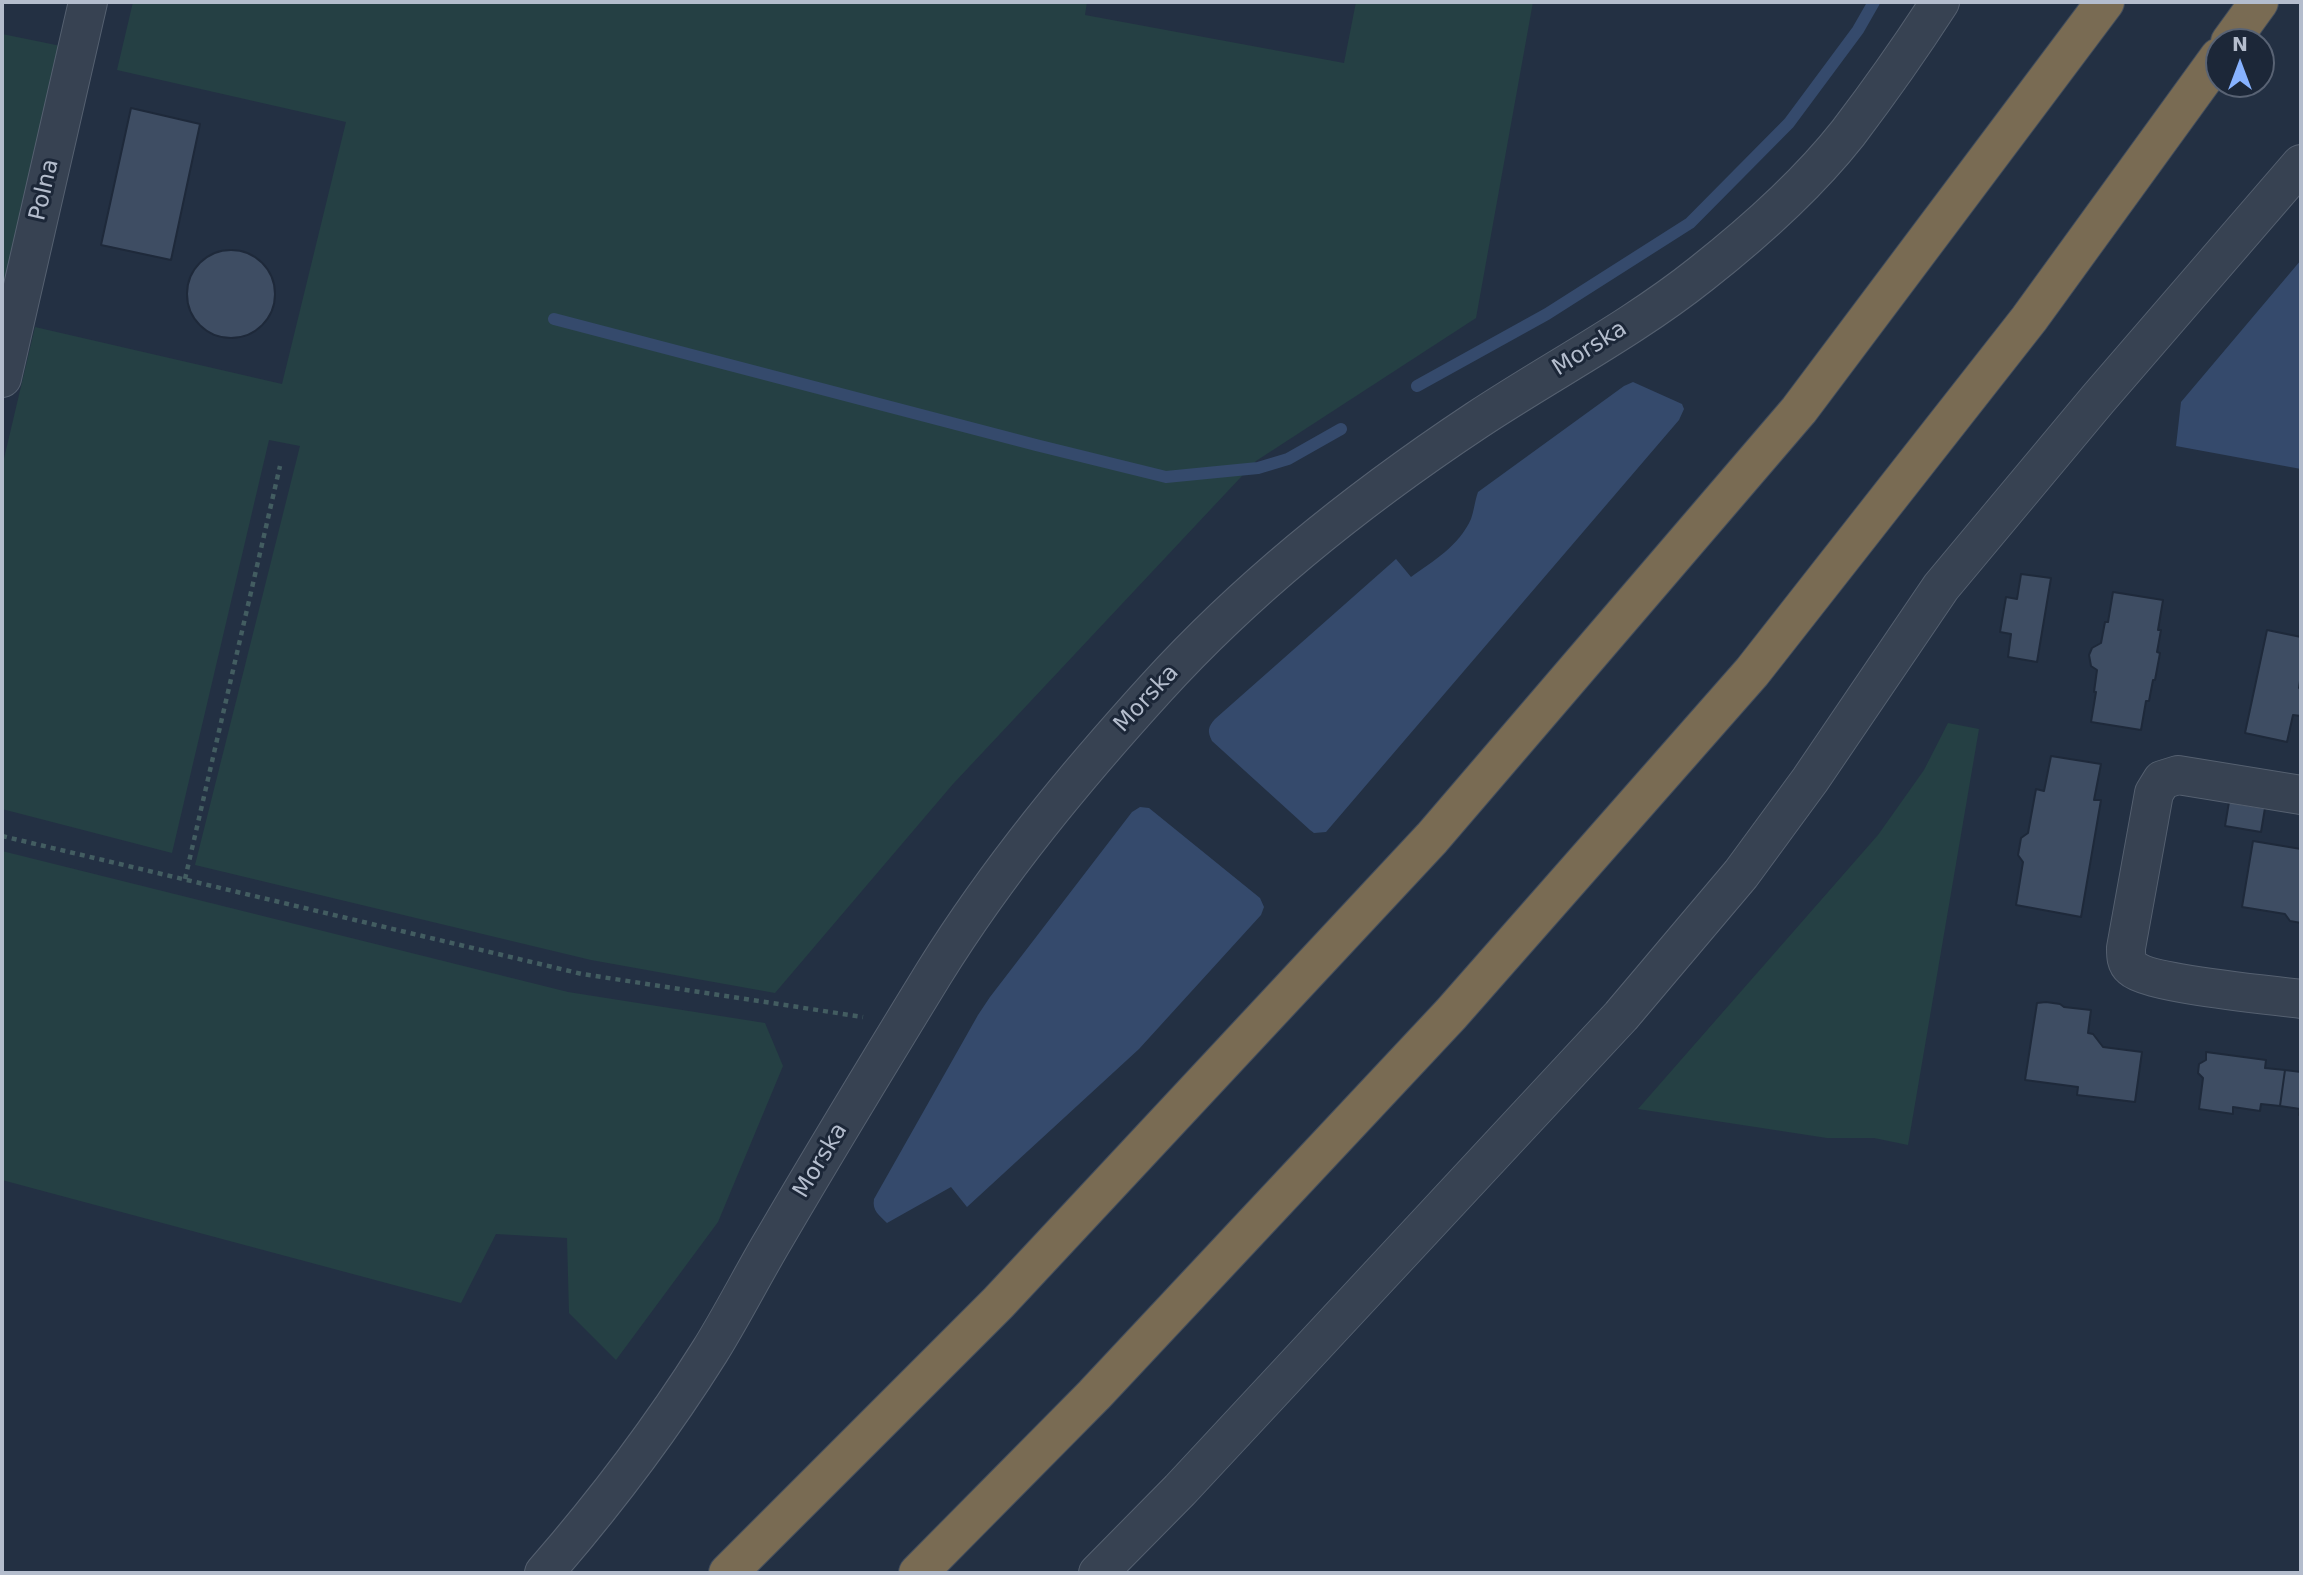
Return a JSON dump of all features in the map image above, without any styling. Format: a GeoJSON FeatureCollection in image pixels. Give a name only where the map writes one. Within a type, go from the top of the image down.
{"type":"FeatureCollection","features":[{"type":"Feature","properties":{"kind":"highway"},"geometry":{"type":"LineString","coordinates":[[728,1573],[999,1303],[1432,838],[1799,410],[2105,2]]}},
{"type":"Feature","properties":{"kind":"highway"},"geometry":{"type":"LineString","coordinates":[[2240,28],[2259,2]]}},
{"type":"Feature","properties":{"kind":"highway"},"geometry":{"type":"LineString","coordinates":[[918,1573],[1094,1395],[1451,1014],[1752,672],[2029,319],[2205,76]]}},
{"type":"Feature","properties":{"kind":"street","name":"Polna"},"geometry":{"type":"LineString","coordinates":[[2,378],[88,2]]}},
{"type":"Feature","properties":{"kind":"street","name":"Morska"},"geometry":{"type":"LineString","coordinates":[[544,1573],[612,1491],[680,1398],[936,971],[992,886],[1067,788],[1161,682],[1263,584],[1351,511],[1476,421],[1666,301],[1729,251],[1780,206],[1845,137],[1940,2]]}},
{"type":"Feature","properties":{"kind":"street"},"geometry":{"type":"LineString","coordinates":[[1098,1573],[1189,1480],[1621,1016],[1690,936],[1741,874],[1810,780],[1941,587],[2098,399],[2301,164]]}},
{"type":"Feature","properties":{"kind":"street"},"geometry":{"type":"LineString","coordinates":[[2301,795],[2178,775],[2162,780],[2154,793],[2126,948],[2131,967],[2155,979],[2301,999]]}},
{"type":"Feature","properties":{"kind":"path"},"geometry":{"type":"LineString","coordinates":[[185,879],[281,466]]}},
{"type":"Feature","properties":{"kind":"path"},"geometry":{"type":"LineString","coordinates":[[2,836],[582,974],[882,1020],[904,1026]]}},
{"type":"Feature","properties":{"kind":"green space"},"geometry":{"type":"Polygon","coordinates":[[[133,2],[1087,2],[1085,15],[1344,63],[1356,2],[1533,2],[1476,318],[1256,461],[953,784],[775,993],[591,960],[195,865],[300,446],[269,440],[172,853],[2,809],[2,467],[35,327],[282,384],[346,122],[117,70],[133,2]]]}},
{"type":"Feature","properties":{"kind":"green space"},"geometry":{"type":"Polygon","coordinates":[[[2,34],[61,46],[2,322],[2,34]]]}},
{"type":"Feature","properties":{"kind":"green space"},"geometry":{"type":"Polygon","coordinates":[[[1948,723],[1979,729],[1908,1145],[1874,1138],[1827,1138],[1638,1109],[1878,835],[1924,770],[1948,723]]]}},
{"type":"Feature","properties":{"kind":"green space"},"geometry":{"type":"Polygon","coordinates":[[[2,851],[568,992],[765,1023],[783,1066],[718,1222],[616,1360],[569,1313],[567,1238],[496,1234],[461,1303],[2,1180],[2,851]]]}},
{"type":"Feature","properties":{"kind":"water"},"geometry":{"type":"Polygon","coordinates":[[[2301,260],[2301,469],[2176,446],[2181,402],[2301,260]]]}},
{"type":"Feature","properties":{"kind":"water"},"geometry":{"type":"Polygon","coordinates":[[[1633,382],[1682,404],[1684,409],[1679,420],[1326,832],[1314,833],[1310,830],[1212,741],[1209,729],[1215,719],[1396,559],[1411,577],[1436,559],[1453,545],[1466,529],[1478,492],[1633,382]]]}},
{"type":"Feature","properties":{"kind":"water"},"geometry":{"type":"Polygon","coordinates":[[[1140,807],[1149,808],[1260,898],[1264,907],[1261,915],[1139,1049],[967,1207],[951,1187],[887,1223],[875,1210],[874,1199],[978,1015],[1132,812],[1140,807]]]}},
{"type":"Feature","properties":{"kind":"building"},"geometry":{"type":"Polygon","coordinates":[[[131,108],[200,124],[171,260],[101,245],[131,108]]]}},
{"type":"Feature","properties":{"kind":"building"},"geometry":{"type":"Polygon","coordinates":[[[222,250],[240,250],[256,257],[268,269],[275,285],[275,303],[268,319],[256,331],[240,338],[222,338],[206,331],[194,319],[187,303],[187,285],[194,269],[206,257],[222,250]]]}},
{"type":"Feature","properties":{"kind":"building"},"geometry":{"type":"Polygon","coordinates":[[[2021,574],[2051,578],[2037,662],[2008,657],[2011,634],[2000,632],[2006,597],[2017,599],[2021,574]]]}},
{"type":"Feature","properties":{"kind":"building"},"geometry":{"type":"Polygon","coordinates":[[[2113,592],[2163,600],[2158,630],[2161,630],[2157,652],[2160,653],[2141,730],[2091,722],[2097,670],[2091,666],[2089,655],[2092,648],[2101,643],[2113,592]]]}},
{"type":"Feature","properties":{"kind":"building"},"geometry":{"type":"Polygon","coordinates":[[[2267,630],[2301,637],[2301,716],[2293,715],[2287,742],[2245,733],[2267,630]]]}},
{"type":"Feature","properties":{"kind":"building"},"geometry":{"type":"Polygon","coordinates":[[[2051,756],[2101,764],[2094,800],[2101,800],[2081,917],[2016,905],[2023,862],[2018,855],[2021,838],[2028,833],[2036,789],[2044,791],[2051,756]]]}},
{"type":"Feature","properties":{"kind":"building"},"geometry":{"type":"Polygon","coordinates":[[[2229,802],[2265,808],[2261,832],[2225,826],[2229,802]]]}},
{"type":"Feature","properties":{"kind":"building"},"geometry":{"type":"Polygon","coordinates":[[[2253,841],[2301,849],[2301,923],[2290,921],[2285,914],[2242,907],[2253,841]]]}},
{"type":"Feature","properties":{"kind":"building"},"geometry":{"type":"Polygon","coordinates":[[[2046,1002],[2091,1010],[2088,1033],[2093,1034],[2103,1047],[2142,1052],[2135,1102],[2077,1095],[2078,1087],[2025,1080],[2037,1003],[2046,1002]]]}},
{"type":"Feature","properties":{"kind":"building"},"geometry":{"type":"Polygon","coordinates":[[[2206,1052],[2266,1060],[2265,1068],[2285,1070],[2280,1106],[2261,1104],[2260,1111],[2233,1107],[2233,1114],[2199,1109],[2203,1078],[2198,1073],[2199,1064],[2206,1060],[2206,1052]]]}},
{"type":"Feature","properties":{"kind":"building"},"geometry":{"type":"Polygon","coordinates":[[[2285,1070],[2301,1072],[2301,1115],[2300,1109],[2280,1106],[2285,1070]]]}},
{"type":"Feature","properties":{"kind":"waterway"},"geometry":{"type":"LineString","coordinates":[[1417,386],[1547,314],[1690,223],[1789,123],[1858,30],[1874,2]]}},
{"type":"Feature","properties":{"kind":"waterway"},"geometry":{"type":"LineString","coordinates":[[554,319],[1166,477],[1258,468],[1288,459],[1341,429]]}}]}
